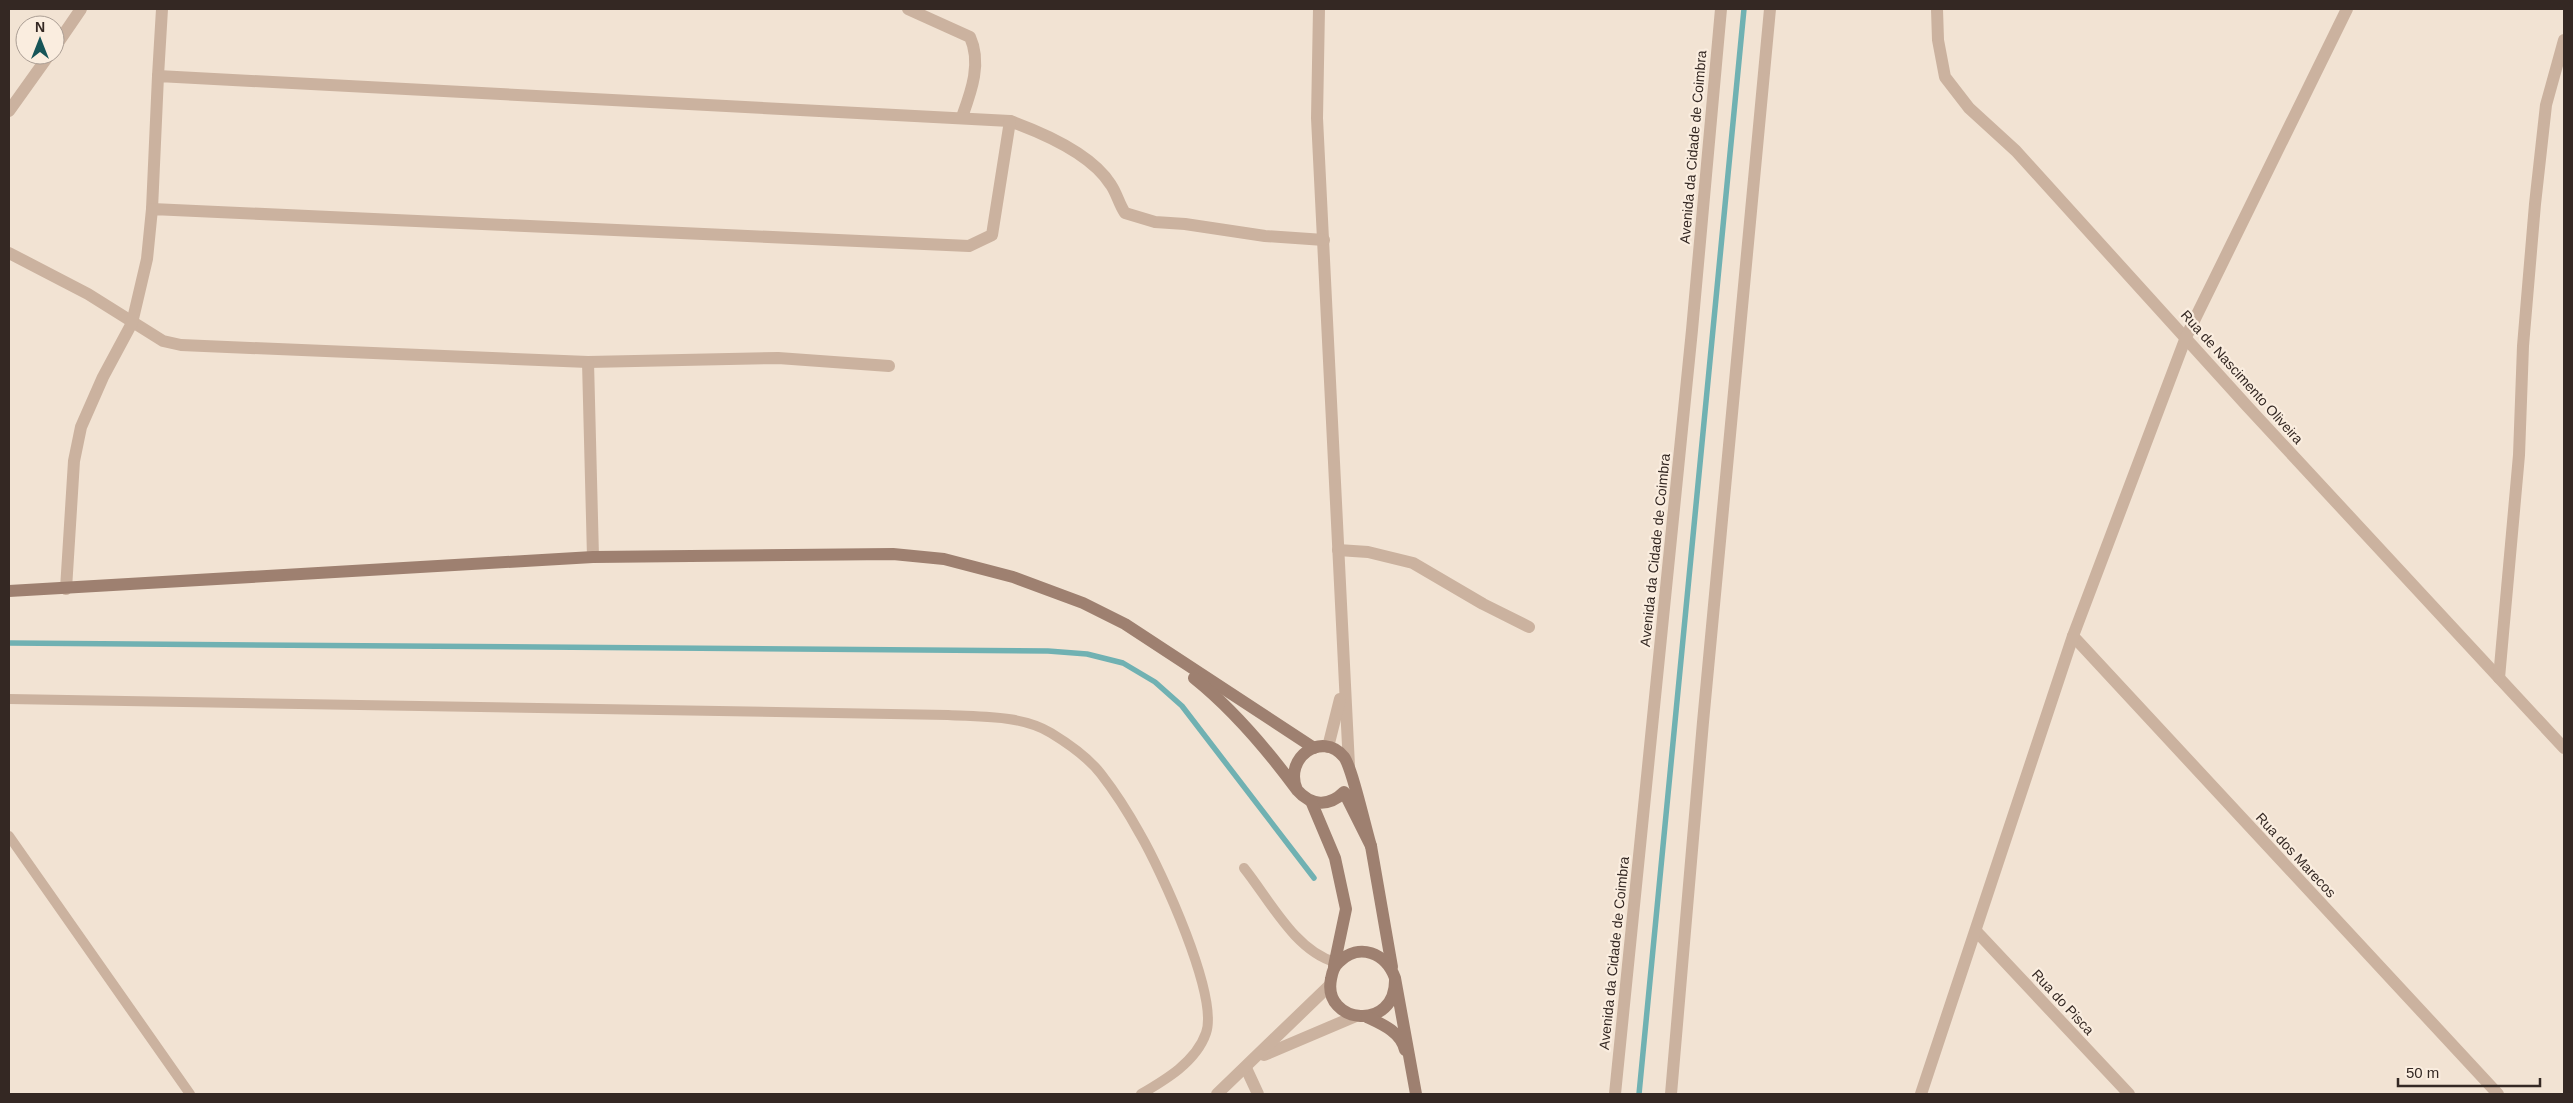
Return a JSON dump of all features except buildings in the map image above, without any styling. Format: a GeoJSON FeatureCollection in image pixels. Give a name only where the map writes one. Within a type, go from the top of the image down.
{"type":"FeatureCollection","features":[{"type":"Feature","properties":{"kind":"street"},"geometry":{"type":"LineString","coordinates":[[65,32],[81,9]]}},
{"type":"Feature","properties":{"kind":"street"},"geometry":{"type":"LineString","coordinates":[[66,589],[74,461],[81,426],[102,377],[132,323],[146,259],[152,209],[162,9]]}},
{"type":"Feature","properties":{"kind":"street"},"geometry":{"type":"LineString","coordinates":[[908,9],[970,37],[976,59],[973,86],[962,117]]}},
{"type":"Feature","properties":{"kind":"street"},"geometry":{"type":"LineString","coordinates":[[1257,1058],[1361,1016],[1386,1008],[1396,989],[1371,846],[1349,766],[1317,118],[1319,9]]}},
{"type":"Feature","properties":{"kind":"street","name":"Avenida da Cidade de Coimbra"},"geometry":{"type":"LineString","coordinates":[[1615,1094],[1693,320],[1721,9]]}},
{"type":"Feature","properties":{"kind":"street"},"geometry":{"type":"LineString","coordinates":[[1671,1094],[1704,712],[1770,9]]}},
{"type":"Feature","properties":{"kind":"street","name":"Rua de Nascimento Oliveira"},"geometry":{"type":"LineString","coordinates":[[1937,9],[1938,40],[1945,77],[1969,108],[2016,151],[2564,748]]}},
{"type":"Feature","properties":{"kind":"street"},"geometry":{"type":"LineString","coordinates":[[1921,1094],[2073,636],[2186,337],[2347,9]]}},
{"type":"Feature","properties":{"kind":"street"},"geometry":{"type":"LineString","coordinates":[[2499,678],[2519,455],[2523,346],[2535,204],[2546,105],[2564,40]]}},
{"type":"Feature","properties":{"kind":"street"},"geometry":{"type":"LineString","coordinates":[[9,111],[42,65]]}},
{"type":"Feature","properties":{"kind":"street"},"geometry":{"type":"LineString","coordinates":[[158,76],[1010,121],[1042,133],[1079,155],[1111,185],[1125,213],[1155,222],[1185,224],[1265,236],[1324,240]]}},
{"type":"Feature","properties":{"kind":"street"},"geometry":{"type":"LineString","coordinates":[[152,209],[968,246],[992,235],[1010,121]]}},
{"type":"Feature","properties":{"kind":"street"},"geometry":{"type":"LineString","coordinates":[[9,253],[88,294],[163,341],[181,345],[588,362],[778,358],[889,366]]}},
{"type":"Feature","properties":{"kind":"street"},"geometry":{"type":"LineString","coordinates":[[588,362],[593,557]]}},
{"type":"Feature","properties":{"kind":"street"},"geometry":{"type":"LineString","coordinates":[[1338,550],[1382,555],[1413,563],[1483,604],[1530,627]]}},
{"type":"Feature","properties":{"kind":"street"},"geometry":{"type":"LineString","coordinates":[[9,591],[593,557],[893,554],[944,559],[1013,577],[1083,603],[1125,624],[1314,748]]}},
{"type":"Feature","properties":{"kind":"street"},"geometry":{"type":"LineString","coordinates":[[1125,624],[1220,699],[1261,742],[1297,790],[1311,801],[1335,858],[1346,909],[1331,980],[1338,1005],[1392,1031],[1403,1042],[1416,1094]]}},
{"type":"Feature","properties":{"kind":"street","name":"Rua dos Marecos"},"geometry":{"type":"LineString","coordinates":[[2073,636],[2498,1094]]}},
{"type":"Feature","properties":{"kind":"street"},"geometry":{"type":"LineString","coordinates":[[1328,747],[1344,686]]}},
{"type":"Feature","properties":{"kind":"street"},"geometry":{"type":"LineString","coordinates":[[1297,790],[1294,781],[1295,765],[1300,757],[1314,748],[1328,747],[1337,751],[1349,766]]}},
{"type":"Feature","properties":{"kind":"street"},"geometry":{"type":"LineString","coordinates":[[1311,801],[1329,802],[1344,792],[1371,846]]}},
{"type":"Feature","properties":{"kind":"street","name":"Rua do Pisca"},"geometry":{"type":"LineString","coordinates":[[1976,931],[2129,1094]]}},
{"type":"Feature","properties":{"kind":"street"},"geometry":{"type":"LineString","coordinates":[[1217,1094],[1257,1058],[1331,980],[1336,965],[1353,952],[1375,953],[1393,973],[1416,1094]]}},
{"type":"Feature","properties":{"kind":"street"},"geometry":{"type":"LineString","coordinates":[[1246,1068],[1258,1094]]}},
{"type":"Feature","properties":{"kind":"lane"},"geometry":{"type":"LineString","coordinates":[[9,700],[948,715],[1017,720],[1049,731],[1076,749],[1100,772],[1140,834],[1190,941],[1206,1002],[1206,1032],[1194,1053],[1170,1078],[1140,1094]]}},
{"type":"Feature","properties":{"kind":"lane"},"geometry":{"type":"LineString","coordinates":[[9,836],[190,1094]]}},
{"type":"Feature","properties":{"kind":"lane"},"geometry":{"type":"LineString","coordinates":[[1244,868],[1302,944],[1322,958],[1335,962]]}},
{"type":"Feature","properties":{"kind":"waterway"},"geometry":{"type":"LineString","coordinates":[[1639,1094],[1744,9]]}},
{"type":"Feature","properties":{"kind":"waterway"},"geometry":{"type":"LineString","coordinates":[[9,643],[1048,651],[1087,654],[1123,663],[1155,682],[1182,706],[1314,878]]}}]}
